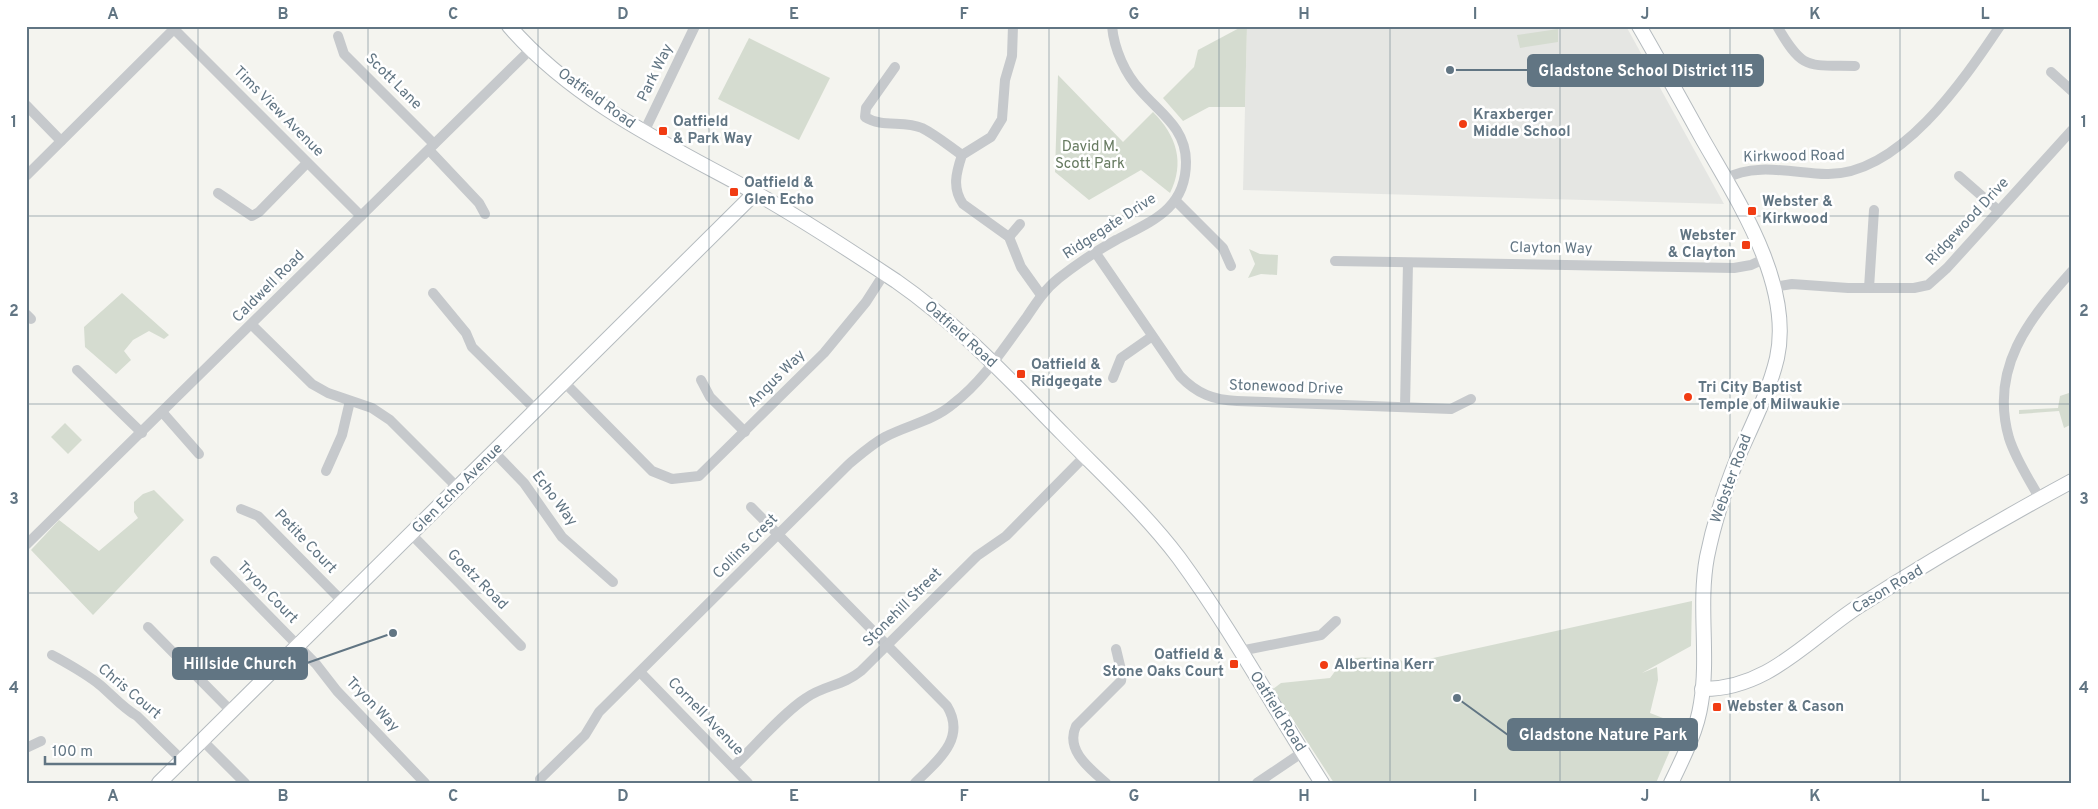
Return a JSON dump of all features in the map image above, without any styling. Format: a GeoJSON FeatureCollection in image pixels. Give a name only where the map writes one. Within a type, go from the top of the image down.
{"type":"FeatureCollection","features":[{"type":"Feature","properties":{"kind":"street","name":"Oatfield Road"},"geometry":{"type":"LineString","coordinates":[[509,26],[531,48],[604,108],[755,193],[884,274],[937,312],[993,364],[1085,456],[1150,524],[1176,555],[1240,651],[1322,783]]}},
{"type":"Feature","properties":{"kind":"street","name":"Park Way"},"geometry":{"type":"LineString","coordinates":[[644,132],[695,26]]}},
{"type":"Feature","properties":{"kind":"street"},"geometry":{"type":"LineString","coordinates":[[1013,26],[1012,56],[1005,80],[1002,119],[991,137],[962,155],[955,184],[958,197],[972,212],[1009,236],[1021,267],[1041,295]]}},
{"type":"Feature","properties":{"kind":"street","name":"Ridgegate Drive"},"geometry":{"type":"LineString","coordinates":[[993,364],[1041,295],[1058,279],[1094,252],[1146,225],[1176,200],[1185,175],[1183,144],[1169,118],[1139,90],[1130,78],[1116,46],[1112,26]]}},
{"type":"Feature","properties":{"kind":"street","name":"Webster Road"},"geometry":{"type":"LineString","coordinates":[[1640,26],[1725,179],[1764,259],[1773,287],[1780,325],[1775,364],[1728,482],[1715,522],[1707,558],[1702,689],[1697,720],[1671,783]]}},
{"type":"Feature","properties":{"kind":"street"},"geometry":{"type":"LineString","coordinates":[[1777,26],[1792,52],[1803,61],[1812,65],[1855,66]]}},
{"type":"Feature","properties":{"kind":"street","name":"Kirkwood Road"},"geometry":{"type":"LineString","coordinates":[[1725,179],[1735,173],[1750,170],[1829,174],[1861,169],[1881,159],[1913,133],[1961,80],[2000,26]]}},
{"type":"Feature","properties":{"kind":"street"},"geometry":{"type":"LineString","coordinates":[[26,176],[176,28]]}},
{"type":"Feature","properties":{"kind":"street","name":"Tims View Avenue"},"geometry":{"type":"LineString","coordinates":[[176,28],[361,216]]}},
{"type":"Feature","properties":{"kind":"street","name":"Scott Lane"},"geometry":{"type":"LineString","coordinates":[[338,36],[344,54],[431,147],[479,202],[485,214]]}},
{"type":"Feature","properties":{"kind":"street","name":"Caldwell Road"},"geometry":{"type":"LineString","coordinates":[[26,545],[163,413],[531,48]]}},
{"type":"Feature","properties":{"kind":"street"},"geometry":{"type":"LineString","coordinates":[[895,67],[866,108],[865,117],[873,122],[922,128],[962,155]]}},
{"type":"Feature","properties":{"kind":"street"},"geometry":{"type":"LineString","coordinates":[[2051,72],[2072,91]]}},
{"type":"Feature","properties":{"kind":"street"},"geometry":{"type":"LineString","coordinates":[[26,105],[61,141]]}},
{"type":"Feature","properties":{"kind":"street","name":"Ridgewood Drive"},"geometry":{"type":"LineString","coordinates":[[1773,287],[1792,284],[1914,288],[1928,285],[1947,268],[2072,130]]}},
{"type":"Feature","properties":{"kind":"street"},"geometry":{"type":"LineString","coordinates":[[218,193],[252,216],[259,212],[307,163]]}},
{"type":"Feature","properties":{"kind":"street"},"geometry":{"type":"LineString","coordinates":[[1959,176],[1999,211]]}},
{"type":"Feature","properties":{"kind":"street","name":"Glen Echo Avenue"},"geometry":{"type":"LineString","coordinates":[[159,783],[495,453],[755,193]]}},
{"type":"Feature","properties":{"kind":"street"},"geometry":{"type":"LineString","coordinates":[[1176,200],[1223,248],[1231,266]]}},
{"type":"Feature","properties":{"kind":"street"},"geometry":{"type":"LineString","coordinates":[[1869,288],[1874,210]]}},
{"type":"Feature","properties":{"kind":"street"},"geometry":{"type":"LineString","coordinates":[[1009,236],[1020,224]]}},
{"type":"Feature","properties":{"kind":"street","name":"Stonewood Drive"},"geometry":{"type":"LineString","coordinates":[[1094,252],[1151,337],[1185,381],[1210,398],[1237,401],[1451,409],[1471,399]]}},
{"type":"Feature","properties":{"kind":"street","name":"Clayton Way"},"geometry":{"type":"LineString","coordinates":[[1335,261],[1456,265],[1509,263],[1734,268],[1751,265],[1764,259]]}},
{"type":"Feature","properties":{"kind":"street"},"geometry":{"type":"LineString","coordinates":[[1405,407],[1408,263]]}},
{"type":"Feature","properties":{"kind":"street"},"geometry":{"type":"LineString","coordinates":[[2040,499],[2022,468],[2009,438],[2005,408],[2007,382],[2016,346],[2026,326],[2072,272]]}},
{"type":"Feature","properties":{"kind":"street","name":"Angus Way"},"geometry":{"type":"LineString","coordinates":[[565,383],[652,471],[672,479],[690,479],[699,476],[824,353],[866,302],[884,274]]}},
{"type":"Feature","properties":{"kind":"street"},"geometry":{"type":"LineString","coordinates":[[433,293],[466,333],[472,346],[537,411]]}},
{"type":"Feature","properties":{"kind":"street"},"geometry":{"type":"LineString","coordinates":[[252,325],[312,384],[328,393],[372,408],[390,420],[458,488]]}},
{"type":"Feature","properties":{"kind":"street"},"geometry":{"type":"LineString","coordinates":[[1113,378],[1121,358],[1151,337]]}},
{"type":"Feature","properties":{"kind":"street","name":"Collins Crest"},"geometry":{"type":"LineString","coordinates":[[540,779],[584,735],[599,712],[861,453],[885,437],[925,421],[946,410],[985,375],[993,364]]}},
{"type":"Feature","properties":{"kind":"street"},"geometry":{"type":"LineString","coordinates":[[77,370],[142,433]]}},
{"type":"Feature","properties":{"kind":"street"},"geometry":{"type":"LineString","coordinates":[[701,380],[710,397],[745,432]]}},
{"type":"Feature","properties":{"kind":"street"},"geometry":{"type":"LineString","coordinates":[[326,471],[342,434],[350,401]]}},
{"type":"Feature","properties":{"kind":"street"},"geometry":{"type":"LineString","coordinates":[[163,413],[199,454]]}},
{"type":"Feature","properties":{"kind":"street","name":"Echo Way"},"geometry":{"type":"LineString","coordinates":[[495,453],[524,483],[562,537],[613,582]]}},
{"type":"Feature","properties":{"kind":"street","name":"Stonehill Street"},"geometry":{"type":"LineString","coordinates":[[733,767],[802,700],[816,692],[836,686],[852,678],[977,556],[1006,536],[1085,456]]}},
{"type":"Feature","properties":{"kind":"street","name":"Cason Road"},"geometry":{"type":"LineString","coordinates":[[1702,689],[1730,687],[1766,673],[1796,654],[1858,606],[2072,481]]}},
{"type":"Feature","properties":{"kind":"street"},"geometry":{"type":"LineString","coordinates":[[751,507],[947,706],[954,720],[954,737],[950,746],[915,783]]}},
{"type":"Feature","properties":{"kind":"street","name":"Petite Court"},"geometry":{"type":"LineString","coordinates":[[242,509],[258,516],[343,602]]}},
{"type":"Feature","properties":{"kind":"street","name":"Goetz Road"},"geometry":{"type":"LineString","coordinates":[[412,535],[521,646]]}},
{"type":"Feature","properties":{"kind":"street","name":"Tryon Court"},"geometry":{"type":"LineString","coordinates":[[215,561],[298,646]]}},
{"type":"Feature","properties":{"kind":"street"},"geometry":{"type":"LineString","coordinates":[[1240,651],[1321,635],[1336,621]]}},
{"type":"Feature","properties":{"kind":"street"},"geometry":{"type":"LineString","coordinates":[[148,627],[231,711]]}},
{"type":"Feature","properties":{"kind":"street","name":"Tryon Way"},"geometry":{"type":"LineString","coordinates":[[298,646],[336,691],[425,783]]}},
{"type":"Feature","properties":{"kind":"street"},"geometry":{"type":"LineString","coordinates":[[1106,783],[1076,752],[1072,741],[1076,726],[1121,681],[1122,674],[1116,649]]}},
{"type":"Feature","properties":{"kind":"street","name":"Chris Court"},"geometry":{"type":"LineString","coordinates":[[52,655],[79,670],[112,696],[182,760]]}},
{"type":"Feature","properties":{"kind":"street","name":"Cornell Avenue"},"geometry":{"type":"LineString","coordinates":[[640,672],[748,783]]}},
{"type":"Feature","properties":{"kind":"street"},"geometry":{"type":"LineString","coordinates":[[202,740],[245,783]]}},
{"type":"Feature","properties":{"kind":"street"},"geometry":{"type":"LineString","coordinates":[[26,748],[41,741]]}},
{"type":"Feature","properties":{"kind":"street"},"geometry":{"type":"LineString","coordinates":[[1257,783],[1302,752]]}},
{"type":"Feature","properties":{"kind":"shaded area","name":"Kraxberger Middle School"},"geometry":{"type":"Polygon","coordinates":[[[1247,26],[1626,26],[1724,204],[1243,190],[1247,26]]]}},
{"type":"Feature","properties":{"kind":"green space"},"geometry":{"type":"Polygon","coordinates":[[[1243,26],[1247,26],[1245,107],[1209,107],[1183,121],[1163,98],[1194,67],[1198,50],[1243,26]]]}},
{"type":"Feature","properties":{"kind":"green space"},"geometry":{"type":"Polygon","coordinates":[[[1558,29],[1558,42],[1520,48],[1517,35],[1558,29]]]}},
{"type":"Feature","properties":{"kind":"green space"},"geometry":{"type":"Polygon","coordinates":[[[749,38],[830,78],[799,140],[718,99],[749,38]]]}},
{"type":"Feature","properties":{"kind":"green space","name":"David M. Scott Park"},"geometry":{"type":"Polygon","coordinates":[[[1058,75],[1123,142],[1153,112],[1168,131],[1176,150],[1177,171],[1170,193],[1141,170],[1089,200],[1055,172],[1058,75]]]}},
{"type":"Feature","properties":{"kind":"green space"},"geometry":{"type":"Polygon","coordinates":[[[1249,249],[1260,254],[1278,255],[1277,275],[1261,274],[1248,278],[1255,264],[1249,249]]]}},
{"type":"Feature","properties":{"kind":"green space"},"geometry":{"type":"Polygon","coordinates":[[[122,293],[169,335],[164,339],[149,331],[133,340],[124,351],[131,360],[116,374],[85,347],[84,327],[122,293]]]}},
{"type":"Feature","properties":{"kind":"green space"},"geometry":{"type":"Polygon","coordinates":[[[2072,392],[2072,424],[2064,428],[2059,411],[2019,414],[2019,410],[2058,408],[2060,396],[2072,392]]]}},
{"type":"Feature","properties":{"kind":"green space"},"geometry":{"type":"Polygon","coordinates":[[[65,423],[82,440],[68,454],[51,437],[65,423]]]}},
{"type":"Feature","properties":{"kind":"green space"},"geometry":{"type":"Polygon","coordinates":[[[154,490],[184,520],[93,615],[31,550],[59,520],[99,551],[138,518],[134,512],[134,502],[143,494],[154,490]]]}},
{"type":"Feature","properties":{"kind":"green space"},"geometry":{"type":"Polygon","coordinates":[[[1692,601],[1691,646],[1642,673],[1657,667],[1658,680],[1650,713],[1681,725],[1656,783],[1334,783],[1273,689],[1281,683],[1330,678],[1341,664],[1351,659],[1379,658],[1415,662],[1692,601]]]}},
{"type":"Feature","properties":{"kind":"place","name":"Gladstone School District 115"},"geometry":{"type":"Point","coordinates":[1450,70]}},
{"type":"Feature","properties":{"kind":"place","name":"Kraxberger Middle School"},"geometry":{"type":"Point","coordinates":[1463,124]}},
{"type":"Feature","properties":{"kind":"place","name":"Oatfield & Park Way"},"geometry":{"type":"Point","coordinates":[663,131]}},
{"type":"Feature","properties":{"kind":"place","name":"Oatfield & Glen Echo"},"geometry":{"type":"Point","coordinates":[734,192]}},
{"type":"Feature","properties":{"kind":"place","name":"Webster & Kirkwood"},"geometry":{"type":"Point","coordinates":[1752,211]}},
{"type":"Feature","properties":{"kind":"place","name":"Webster & Clayton"},"geometry":{"type":"Point","coordinates":[1746,245]}},
{"type":"Feature","properties":{"kind":"place","name":"Oatfield & Ridgegate"},"geometry":{"type":"Point","coordinates":[1021,374]}},
{"type":"Feature","properties":{"kind":"place","name":"Tri City Baptist Temple of Milwaukie"},"geometry":{"type":"Point","coordinates":[1688,397]}},
{"type":"Feature","properties":{"kind":"place","name":"Hillside Church"},"geometry":{"type":"Point","coordinates":[393,633]}},
{"type":"Feature","properties":{"kind":"place","name":"Oatfield & Stone Oaks Court"},"geometry":{"type":"Point","coordinates":[1234,664]}},
{"type":"Feature","properties":{"kind":"place","name":"Albertina Kerr"},"geometry":{"type":"Point","coordinates":[1324,665]}},
{"type":"Feature","properties":{"kind":"place","name":"Gladstone Nature Park"},"geometry":{"type":"Point","coordinates":[1457,698]}},
{"type":"Feature","properties":{"kind":"place","name":"Webster & Cason"},"geometry":{"type":"Point","coordinates":[1717,707]}}]}
